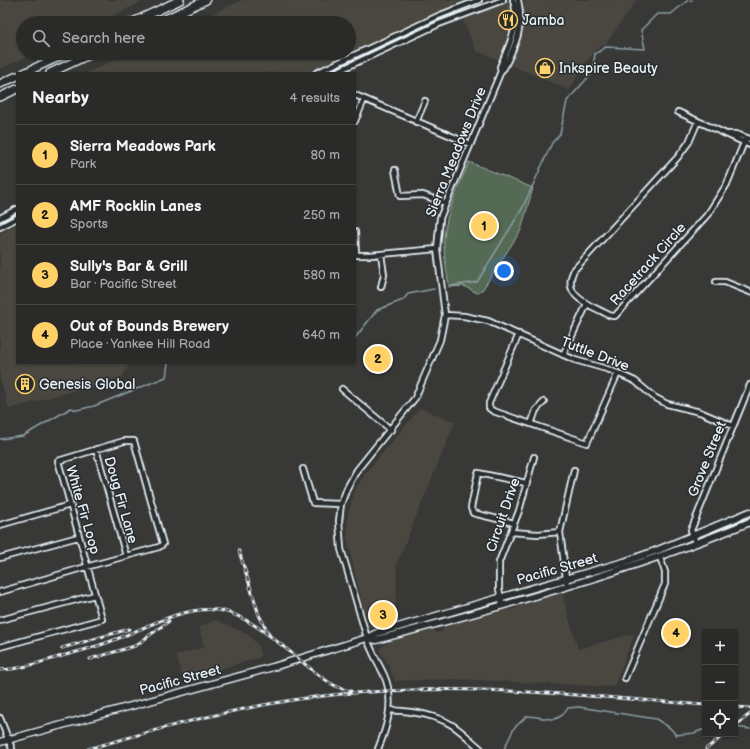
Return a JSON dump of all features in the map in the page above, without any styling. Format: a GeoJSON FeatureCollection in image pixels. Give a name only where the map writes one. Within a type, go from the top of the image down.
{"type":"FeatureCollection","features":[{"type":"Feature","properties":{"kind":"highway"},"geometry":{"type":"LineString","coordinates":[[146,16],[180,0]]}},
{"type":"Feature","properties":{"kind":"highway"},"geometry":{"type":"LineString","coordinates":[[172,16],[206,0]]}},
{"type":"Feature","properties":{"kind":"highway"},"geometry":{"type":"LineString","coordinates":[[26,72],[52,60]]}},
{"type":"Feature","properties":{"kind":"highway"},"geometry":{"type":"LineString","coordinates":[[52,72],[78,60]]}},
{"type":"Feature","properties":{"kind":"highway"},"geometry":{"type":"LineString","coordinates":[[0,84],[16,76]]}},
{"type":"Feature","properties":{"kind":"highway"},"geometry":{"type":"LineString","coordinates":[[0,96],[16,89]]}},
{"type":"Feature","properties":{"kind":"main road","name":"Pacific Street"},"geometry":{"type":"LineString","coordinates":[[0,742],[273,667],[367,638],[372,634],[624,562],[750,513]]}},
{"type":"Feature","properties":{"kind":"main road"},"geometry":{"type":"LineString","coordinates":[[738,527],[739,521],[750,513]]}},
{"type":"Feature","properties":{"kind":"main road","name":"Pacific Street"},"geometry":{"type":"LineString","coordinates":[[367,638],[374,640],[382,638],[567,586],[660,557],[750,522]]}},
{"type":"Feature","properties":{"kind":"street"},"geometry":{"type":"LineString","coordinates":[[356,54],[438,16],[479,0]]}},
{"type":"Feature","properties":{"kind":"street"},"geometry":{"type":"LineString","coordinates":[[336,72],[439,24],[503,0]]}},
{"type":"Feature","properties":{"kind":"street","name":"Sierra Meadows Drive"},"geometry":{"type":"LineString","coordinates":[[501,71],[500,67],[516,21],[513,0]]}},
{"type":"Feature","properties":{"kind":"street","name":"Sierra Meadows Drive"},"geometry":{"type":"LineString","coordinates":[[390,710],[387,684],[367,638],[341,549],[339,521],[341,504],[347,488],[357,470],[408,409],[422,385],[440,340],[445,315],[437,249],[439,224],[445,203],[470,144],[501,71],[504,68],[520,33],[518,0]]}},
{"type":"Feature","properties":{"kind":"street"},"geometry":{"type":"LineString","coordinates":[[508,47],[520,33]]}},
{"type":"Feature","properties":{"kind":"street"},"geometry":{"type":"LineString","coordinates":[[318,72],[344,60]]}},
{"type":"Feature","properties":{"kind":"street"},"geometry":{"type":"LineString","coordinates":[[356,95],[364,100],[470,144]]}},
{"type":"Feature","properties":{"kind":"street"},"geometry":{"type":"LineString","coordinates":[[356,119],[364,100]]}},
{"type":"Feature","properties":{"kind":"street"},"geometry":{"type":"LineString","coordinates":[[416,122],[425,101]]}},
{"type":"Feature","properties":{"kind":"street"},"geometry":{"type":"LineString","coordinates":[[678,112],[746,141],[750,145]]}},
{"type":"Feature","properties":{"kind":"street","name":"Racetrack Circle"},"geometry":{"type":"LineString","coordinates":[[698,121],[686,146],[678,158],[574,270],[571,282],[577,298],[610,316],[615,316],[708,214],[726,184],[746,141]]}},
{"type":"Feature","properties":{"kind":"street"},"geometry":{"type":"LineString","coordinates":[[395,170],[400,196],[423,195],[445,203]]}},
{"type":"Feature","properties":{"kind":"street"},"geometry":{"type":"LineString","coordinates":[[0,218],[16,210]]}},
{"type":"Feature","properties":{"kind":"street"},"geometry":{"type":"LineString","coordinates":[[0,227],[16,219]]}},
{"type":"Feature","properties":{"kind":"street"},"geometry":{"type":"LineString","coordinates":[[356,255],[437,249]]}},
{"type":"Feature","properties":{"kind":"street"},"geometry":{"type":"LineString","coordinates":[[381,254],[384,275],[381,287]]}},
{"type":"Feature","properties":{"kind":"street"},"geometry":{"type":"LineString","coordinates":[[716,282],[731,284],[750,292]]}},
{"type":"Feature","properties":{"kind":"street"},"geometry":{"type":"LineString","coordinates":[[563,355],[587,304]]}},
{"type":"Feature","properties":{"kind":"street","name":"Tuttle Drive"},"geometry":{"type":"LineString","coordinates":[[445,315],[464,316],[488,321],[563,355],[618,373],[635,381],[657,399],[667,404],[700,412],[733,426]]}},
{"type":"Feature","properties":{"kind":"street"},"geometry":{"type":"LineString","coordinates":[[519,334],[489,405],[493,411],[587,443],[618,373]]}},
{"type":"Feature","properties":{"kind":"street","name":"Grove Street"},"geometry":{"type":"LineString","coordinates":[[693,536],[692,530],[694,523],[750,385]]}},
{"type":"Feature","properties":{"kind":"street"},"geometry":{"type":"LineString","coordinates":[[342,389],[391,430]]}},
{"type":"Feature","properties":{"kind":"street"},"geometry":{"type":"LineString","coordinates":[[531,424],[536,410],[544,402]]}},
{"type":"Feature","properties":{"kind":"street","name":"White Fir Loop"},"geometry":{"type":"LineString","coordinates":[[124,441],[134,441],[163,544],[159,547],[88,567],[78,537],[58,461],[96,450],[124,441]]}},
{"type":"Feature","properties":{"kind":"street","name":"Doug Fir Lane"},"geometry":{"type":"LineString","coordinates":[[96,450],[126,556]]}},
{"type":"Feature","properties":{"kind":"street","name":"Circuit Drive"},"geometry":{"type":"LineString","coordinates":[[502,604],[499,562],[501,552],[514,524],[534,457]]}},
{"type":"Feature","properties":{"kind":"street"},"geometry":{"type":"LineString","coordinates":[[303,469],[313,503],[341,504]]}},
{"type":"Feature","properties":{"kind":"street"},"geometry":{"type":"LineString","coordinates":[[567,586],[560,532],[574,470]]}},
{"type":"Feature","properties":{"kind":"street"},"geometry":{"type":"LineString","coordinates":[[514,524],[473,513],[471,508],[476,479],[478,473],[526,483]]}},
{"type":"Feature","properties":{"kind":"street"},"geometry":{"type":"LineString","coordinates":[[0,525],[70,505]]}},
{"type":"Feature","properties":{"kind":"street"},"geometry":{"type":"LineString","coordinates":[[511,532],[528,534],[560,532]]}},
{"type":"Feature","properties":{"kind":"street"},"geometry":{"type":"LineString","coordinates":[[693,536],[696,542]]}},
{"type":"Feature","properties":{"kind":"street"},"geometry":{"type":"LineString","coordinates":[[0,558],[78,537]]}},
{"type":"Feature","properties":{"kind":"street"},"geometry":{"type":"LineString","coordinates":[[625,678],[665,584],[665,572],[660,557]]}},
{"type":"Feature","properties":{"kind":"street"},"geometry":{"type":"LineString","coordinates":[[0,592],[88,567],[102,619],[0,647]]}},
{"type":"Feature","properties":{"kind":"street"},"geometry":{"type":"LineString","coordinates":[[0,620],[95,595]]}},
{"type":"Feature","properties":{"kind":"street"},"geometry":{"type":"LineString","coordinates":[[378,749],[390,710],[416,713],[441,719],[452,725],[481,749]]}},
{"type":"Feature","properties":{"kind":"street"},"geometry":{"type":"LineString","coordinates":[[0,718],[12,749]]}},
{"type":"Feature","properties":{"kind":"shaded area"},"geometry":{"type":"Polygon","coordinates":[[[0,0],[146,0],[113,16],[16,16],[16,60],[20,60],[0,69],[0,0]]]}},
{"type":"Feature","properties":{"kind":"shaded area"},"geometry":{"type":"Polygon","coordinates":[[[242,0],[463,0],[356,55],[356,16],[208,16],[242,0]]]}},
{"type":"Feature","properties":{"kind":"shaded area"},"geometry":{"type":"Polygon","coordinates":[[[515,0],[519,13],[518,29],[505,62],[476,51],[461,16],[515,0]]]}},
{"type":"Feature","properties":{"kind":"shaded area"},"geometry":{"type":"Polygon","coordinates":[[[524,0],[637,0],[605,45],[600,46],[582,67],[570,90],[510,65],[523,30],[524,0]]]}},
{"type":"Feature","properties":{"kind":"shaded area"},"geometry":{"type":"Polygon","coordinates":[[[114,60],[345,60],[322,72],[88,72],[114,60]]]}},
{"type":"Feature","properties":{"kind":"shaded area"},"geometry":{"type":"Polygon","coordinates":[[[16,225],[16,364],[129,364],[122,377],[9,409],[0,378],[0,233],[16,225]]]}},
{"type":"Feature","properties":{"kind":"shaded area"},"geometry":{"type":"Polygon","coordinates":[[[420,408],[455,422],[396,566],[395,622],[373,629],[368,626],[347,538],[348,513],[355,490],[364,475],[420,408]]]}},
{"type":"Feature","properties":{"kind":"shaded area"},"geometry":{"type":"Polygon","coordinates":[[[562,593],[578,649],[635,633],[614,687],[455,679],[395,681],[379,649],[394,638],[433,628],[436,633],[443,631],[441,626],[508,607],[509,610],[516,608],[516,606],[562,593]]]}},
{"type":"Feature","properties":{"kind":"shaded area"},"geometry":{"type":"Polygon","coordinates":[[[216,620],[249,635],[258,645],[261,657],[183,680],[176,655],[204,647],[199,627],[216,620]]]}},
{"type":"Feature","properties":{"kind":"green space"},"geometry":{"type":"Polygon","coordinates":[[[469,162],[533,188],[521,230],[483,289],[477,293],[464,286],[449,287],[444,250],[447,218],[469,162]]]}},
{"type":"Feature","properties":{"kind":"waterway"},"geometry":{"type":"LineString","coordinates":[[451,286],[477,282],[522,209],[552,143],[560,134],[567,101],[592,73],[595,54],[606,47],[645,49],[641,30],[657,14],[671,14],[687,1],[692,0]]}},
{"type":"Feature","properties":{"kind":"waterway"},"geometry":{"type":"LineString","coordinates":[[356,337],[377,310],[403,300],[408,294],[434,289]]}},
{"type":"Feature","properties":{"kind":"waterway"},"geometry":{"type":"LineString","coordinates":[[0,439],[23,436],[71,408],[77,410],[94,406],[166,377],[168,364]]}},
{"type":"Feature","properties":{"kind":"waterway"},"geometry":{"type":"LineString","coordinates":[[504,749],[514,728],[527,716],[554,719],[564,714],[568,708],[579,707],[656,719],[670,728],[676,735],[694,733],[702,730]]}},
{"type":"Feature","properties":{"kind":"waterway"},"geometry":{"type":"LineString","coordinates":[[738,727],[750,729]]}},
{"type":"Feature","properties":{"kind":"railway"},"geometry":{"type":"LineString","coordinates":[[239,551],[259,615],[269,634]]}},
{"type":"Feature","properties":{"kind":"railway"},"geometry":{"type":"LineString","coordinates":[[0,670],[31,665],[95,647],[164,619],[191,611],[218,610],[230,613],[255,625],[334,686],[351,691]]}},
{"type":"Feature","properties":{"kind":"railway"},"geometry":{"type":"LineString","coordinates":[[90,659],[135,646],[169,621]]}},
{"type":"Feature","properties":{"kind":"railway"},"geometry":{"type":"LineString","coordinates":[[62,648],[129,629]]}},
{"type":"Feature","properties":{"kind":"railway"},"geometry":{"type":"LineString","coordinates":[[88,749],[175,725],[263,705],[323,696],[371,692],[419,690],[514,691],[702,705]]}},
{"type":"Feature","properties":{"kind":"railway"},"geometry":{"type":"LineString","coordinates":[[738,707],[750,708]]}},
{"type":"Feature","properties":{"kind":"railway"},"geometry":{"type":"LineString","coordinates":[[738,724],[750,714]]}},
{"type":"Feature","properties":{"kind":"railway"},"geometry":{"type":"LineString","coordinates":[[706,749],[721,737]]}},
{"type":"Feature","properties":{"kind":"place","name":"Jamba"},"geometry":{"type":"Point","coordinates":[508,20]}},
{"type":"Feature","properties":{"kind":"place","name":"Inkspire Beauty"},"geometry":{"type":"Point","coordinates":[545,68]}},
{"type":"Feature","properties":{"kind":"place","name":"Sierra Meadows Park"},"geometry":{"type":"Point","coordinates":[484,226]}},
{"type":"Feature","properties":{"kind":"place","name":"AMF Rocklin Lanes"},"geometry":{"type":"Point","coordinates":[378,359]}},
{"type":"Feature","properties":{"kind":"place","name":"Genesis Global"},"geometry":{"type":"Point","coordinates":[25,384]}},
{"type":"Feature","properties":{"kind":"place","name":"Sully's Bar & Grill"},"geometry":{"type":"Point","coordinates":[383,615]}},
{"type":"Feature","properties":{"kind":"place","name":"Out of Bounds Brewery"},"geometry":{"type":"Point","coordinates":[676,633]}}]}
